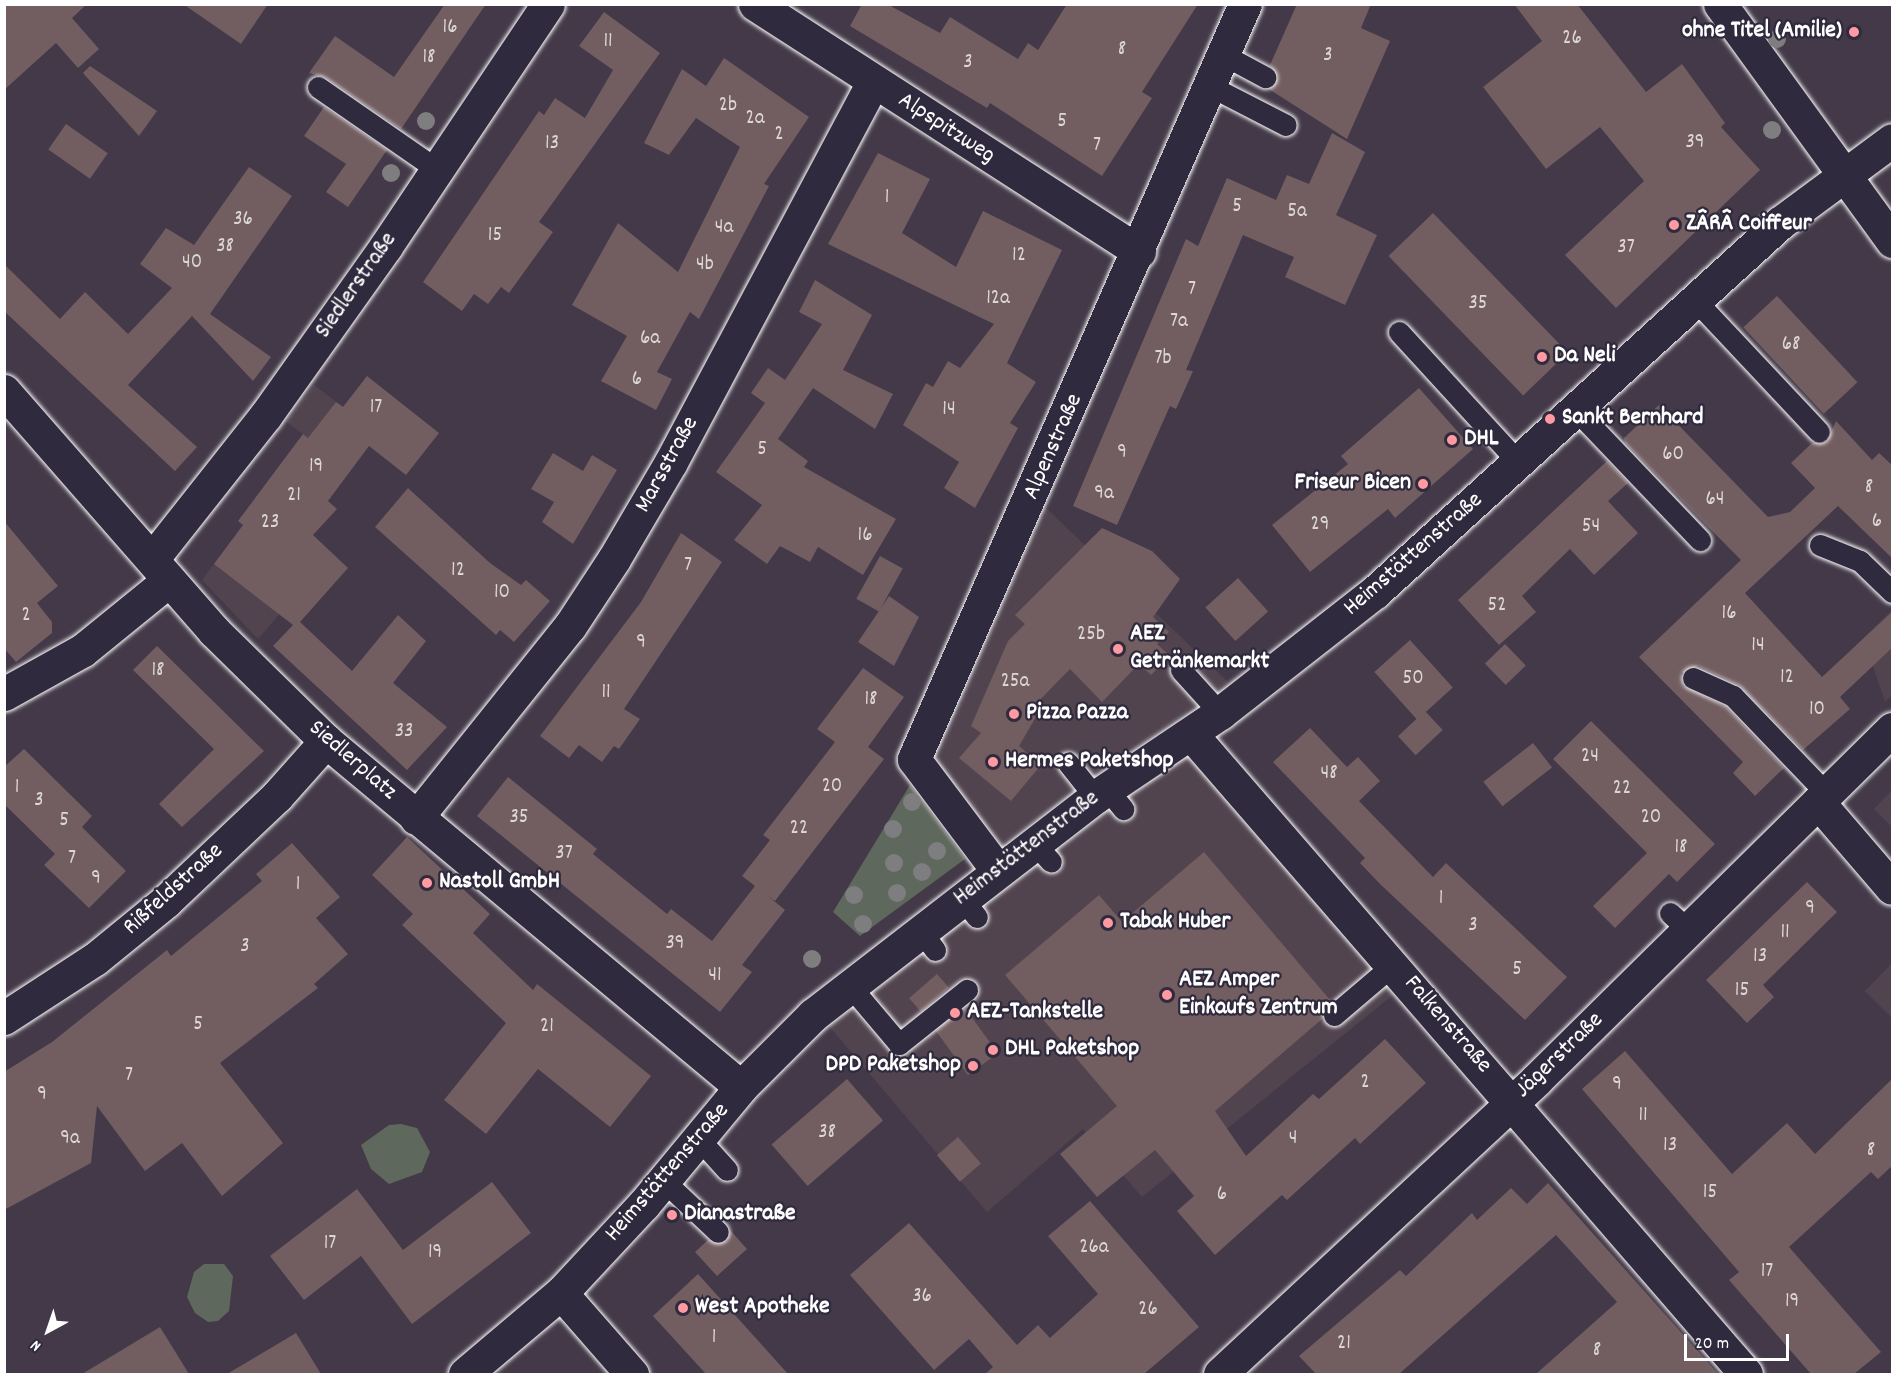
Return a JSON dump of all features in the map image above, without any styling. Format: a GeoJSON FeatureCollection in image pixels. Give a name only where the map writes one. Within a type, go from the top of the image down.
{"type":"FeatureCollection","features":[{"type":"Feature","properties":{"kind":"street","name":"Siedlerstraße"},"geometry":{"type":"LineString","coordinates":[[4,694],[83,650],[161,569],[438,170],[548,4]]}},
{"type":"Feature","properties":{"kind":"street","name":"Alpspitzweg"},"geometry":{"type":"LineString","coordinates":[[756,4],[873,82],[1139,251]]}},
{"type":"Feature","properties":{"kind":"street","name":"Alpenstraße"},"geometry":{"type":"LineString","coordinates":[[998,871],[914,759],[1139,251],[1245,4]]}},
{"type":"Feature","properties":{"kind":"street"},"geometry":{"type":"LineString","coordinates":[[1720,4],[1893,241]]}},
{"type":"Feature","properties":{"kind":"street","name":"Marsstraße"},"geometry":{"type":"LineString","coordinates":[[416,818],[570,626],[614,559],[671,462],[873,82]]}},
{"type":"Feature","properties":{"kind":"street","name":"Heimstättenstraße"},"geometry":{"type":"LineString","coordinates":[[465,1374],[561,1293],[664,1181],[741,1087],[850,986],[928,940],[969,907],[998,871],[1042,852],[1375,592],[1578,412],[1793,211],[1893,140]]}},
{"type":"Feature","properties":{"kind":"street","name":"Siedlerplatz"},"geometry":{"type":"LineString","coordinates":[[4,392],[161,569],[326,741],[741,1087]]}},
{"type":"Feature","properties":{"kind":"street","name":"Jägerstraße"},"geometry":{"type":"LineString","coordinates":[[1220,1374],[1513,1102],[1679,922],[1822,798],[1893,729]]}},
{"type":"Feature","properties":{"kind":"street","name":"Falkenstraße"},"geometry":{"type":"LineString","coordinates":[[1191,734],[1394,964],[1746,1374]]}},
{"type":"Feature","properties":{"kind":"street","name":"Rißfeldstraße"},"geometry":{"type":"LineString","coordinates":[[4,1018],[94,959],[166,901],[278,796],[326,741]]}},
{"type":"Feature","properties":{"kind":"street"},"geometry":{"type":"LineString","coordinates":[[1822,798],[1893,888]]}},
{"type":"Feature","properties":{"kind":"street"},"geometry":{"type":"LineString","coordinates":[[561,1293],[632,1374]]}},
{"type":"Feature","properties":{"kind":"lane"},"geometry":{"type":"LineString","coordinates":[[1224,55],[1265,77]]}},
{"type":"Feature","properties":{"kind":"lane"},"geometry":{"type":"LineString","coordinates":[[1210,86],[1286,125]]}},
{"type":"Feature","properties":{"kind":"lane"},"geometry":{"type":"LineString","coordinates":[[318,87],[438,170]]}},
{"type":"Feature","properties":{"kind":"lane"},"geometry":{"type":"LineString","coordinates":[[1697,302],[1819,432]]}},
{"type":"Feature","properties":{"kind":"lane"},"geometry":{"type":"LineString","coordinates":[[1400,333],[1520,464]]}},
{"type":"Feature","properties":{"kind":"lane"},"geometry":{"type":"LineString","coordinates":[[1578,412],[1700,540]]}},
{"type":"Feature","properties":{"kind":"lane"},"geometry":{"type":"LineString","coordinates":[[1820,545],[1860,561],[1893,591]]}},
{"type":"Feature","properties":{"kind":"lane"},"geometry":{"type":"LineString","coordinates":[[1181,670],[1220,713]]}},
{"type":"Feature","properties":{"kind":"lane"},"geometry":{"type":"LineString","coordinates":[[1693,678],[1733,696],[1822,798]]}},
{"type":"Feature","properties":{"kind":"lane"},"geometry":{"type":"LineString","coordinates":[[1068,763],[1109,798]]}},
{"type":"Feature","properties":{"kind":"lane"},"geometry":{"type":"LineString","coordinates":[[1334,1015],[1394,964]]}},
{"type":"Feature","properties":{"kind":"lane"},"geometry":{"type":"LineString","coordinates":[[850,986],[899,1044],[967,990]]}},
{"type":"Feature","properties":{"kind":"lane"},"geometry":{"type":"LineString","coordinates":[[698,1138],[728,1170]]}},
{"type":"Feature","properties":{"kind":"lane"},"geometry":{"type":"LineString","coordinates":[[664,1181],[718,1232]]}},
{"type":"Feature","properties":{"kind":"shaded area"},"geometry":{"type":"Polygon","coordinates":[[[314,385],[362,421],[334,458],[286,422],[314,385]]]}},
{"type":"Feature","properties":{"kind":"shaded area"},"geometry":{"type":"Polygon","coordinates":[[[1045,507],[1228,682],[1000,845],[936,761],[1045,507]]]}},
{"type":"Feature","properties":{"kind":"shaded area"},"geometry":{"type":"Polygon","coordinates":[[[231,541],[298,593],[258,639],[202,580],[231,541]]]}},
{"type":"Feature","properties":{"kind":"shaded area"},"geometry":{"type":"Polygon","coordinates":[[[1892,610],[1892,695],[1885,702],[1873,666],[1855,646],[1892,610]]]}},
{"type":"Feature","properties":{"kind":"shaded area"},"geometry":{"type":"Polygon","coordinates":[[[1185,744],[1403,987],[1142,1197],[1083,1129],[987,1212],[823,1019],[1185,744]]]}},
{"type":"Feature","properties":{"kind":"shaded area"},"geometry":{"type":"Polygon","coordinates":[[[1892,790],[1892,827],[1874,809],[1892,790]]]}},
{"type":"Feature","properties":{"kind":"shaded area"},"geometry":{"type":"Polygon","coordinates":[[[1892,963],[1892,1018],[1865,991],[1892,963]]]}},
{"type":"Feature","properties":{"kind":"green space"},"geometry":{"type":"Polygon","coordinates":[[[910,785],[965,859],[860,936],[833,912],[910,785]]]}},
{"type":"Feature","properties":{"kind":"green space"},"geometry":{"type":"Polygon","coordinates":[[[401,1124],[417,1128],[430,1152],[422,1172],[389,1184],[371,1169],[361,1145],[389,1125],[401,1124]]]}},
{"type":"Feature","properties":{"kind":"green space"},"geometry":{"type":"Polygon","coordinates":[[[204,1264],[224,1264],[233,1276],[229,1311],[218,1321],[208,1322],[195,1313],[187,1297],[194,1272],[204,1264]]]}},
{"type":"Feature","properties":{"kind":"building"},"geometry":{"type":"Polygon","coordinates":[[[4,4],[87,4],[72,18],[99,49],[78,68],[56,43],[4,90],[4,4]]]}},
{"type":"Feature","properties":{"kind":"building"},"geometry":{"type":"Polygon","coordinates":[[[183,4],[268,4],[241,44],[183,4]]]}},
{"type":"Feature","properties":{"kind":"building"},"geometry":{"type":"Polygon","coordinates":[[[445,4],[486,4],[401,129],[325,77],[309,73],[335,36],[394,77],[445,4]]]}},
{"type":"Feature","properties":{"kind":"building"},"geometry":{"type":"Polygon","coordinates":[[[862,4],[887,4],[940,33],[950,17],[1018,59],[1028,43],[1038,50],[1067,4],[1198,4],[1142,92],[1152,98],[1102,176],[990,103],[987,108],[850,26],[862,4]]]}},
{"type":"Feature","properties":{"kind":"building"},"geometry":{"type":"Polygon","coordinates":[[[1297,4],[1371,4],[1361,28],[1390,41],[1347,139],[1269,89],[1278,77],[1270,65],[1297,4]]]}},
{"type":"Feature","properties":{"kind":"building"},"geometry":{"type":"Polygon","coordinates":[[[1514,4],[1577,4],[1646,92],[1682,64],[1725,123],[1721,127],[1760,170],[1616,308],[1565,255],[1644,181],[1600,127],[1546,169],[1483,87],[1542,41],[1514,4]]]}},
{"type":"Feature","properties":{"kind":"building"},"geometry":{"type":"Polygon","coordinates":[[[604,12],[660,53],[539,222],[553,232],[509,293],[501,287],[488,304],[474,294],[462,311],[423,282],[539,111],[544,115],[555,98],[585,118],[613,70],[579,46],[604,12]]]}},
{"type":"Feature","properties":{"kind":"building"},"geometry":{"type":"Polygon","coordinates":[[[724,58],[809,117],[764,184],[769,186],[699,319],[690,312],[657,372],[672,379],[656,410],[601,381],[627,336],[572,305],[618,223],[678,272],[740,147],[696,118],[669,155],[644,143],[682,69],[706,86],[724,58]]]}},
{"type":"Feature","properties":{"kind":"building"},"geometry":{"type":"Polygon","coordinates":[[[90,66],[157,111],[139,136],[83,73],[90,66]]]}},
{"type":"Feature","properties":{"kind":"building"},"geometry":{"type":"Polygon","coordinates":[[[324,107],[387,150],[348,207],[326,192],[346,164],[304,136],[324,107]]]}},
{"type":"Feature","properties":{"kind":"building"},"geometry":{"type":"Polygon","coordinates":[[[66,124],[108,153],[90,179],[48,149],[66,124]]]}},
{"type":"Feature","properties":{"kind":"building"},"geometry":{"type":"Polygon","coordinates":[[[1332,133],[1365,152],[1336,215],[1377,235],[1345,305],[1285,277],[1294,257],[1243,235],[1186,370],[1193,371],[1176,409],[1170,406],[1117,525],[1073,506],[1186,239],[1198,246],[1227,178],[1276,200],[1287,175],[1309,184],[1332,133]]]}},
{"type":"Feature","properties":{"kind":"building"},"geometry":{"type":"Polygon","coordinates":[[[878,153],[930,179],[902,233],[956,267],[983,211],[1062,250],[1007,363],[1036,382],[1010,423],[1018,428],[975,508],[944,488],[959,462],[903,425],[926,383],[933,387],[948,361],[960,368],[994,324],[828,244],[878,153]]]}},
{"type":"Feature","properties":{"kind":"building"},"geometry":{"type":"Polygon","coordinates":[[[249,167],[292,196],[210,314],[271,357],[253,381],[192,316],[128,385],[197,447],[175,471],[4,311],[4,264],[60,319],[85,292],[128,334],[172,288],[140,264],[166,228],[194,245],[249,167]]]}},
{"type":"Feature","properties":{"kind":"building"},"geometry":{"type":"Polygon","coordinates":[[[1433,213],[1568,353],[1523,396],[1388,256],[1433,213]]]}},
{"type":"Feature","properties":{"kind":"building"},"geometry":{"type":"Polygon","coordinates":[[[815,280],[872,315],[843,370],[893,394],[875,429],[813,388],[778,439],[808,461],[804,467],[896,519],[863,575],[818,547],[810,562],[780,546],[767,564],[734,540],[762,505],[716,472],[765,403],[751,393],[768,368],[785,380],[822,324],[799,312],[815,280]]]}},
{"type":"Feature","properties":{"kind":"building"},"geometry":{"type":"Polygon","coordinates":[[[1777,296],[1857,382],[1824,414],[1743,327],[1777,296]]]}},
{"type":"Feature","properties":{"kind":"building"},"geometry":{"type":"Polygon","coordinates":[[[367,376],[439,433],[406,475],[369,446],[328,501],[337,509],[313,535],[348,568],[300,622],[352,671],[398,615],[426,641],[393,683],[447,727],[407,770],[273,646],[293,625],[214,564],[243,525],[238,521],[303,434],[308,438],[336,402],[343,407],[367,376]]]}},
{"type":"Feature","properties":{"kind":"building"},"geometry":{"type":"Polygon","coordinates":[[[1419,388],[1473,449],[1395,518],[1388,509],[1310,572],[1272,525],[1348,464],[1341,456],[1419,388]]]}},
{"type":"Feature","properties":{"kind":"building"},"geometry":{"type":"Polygon","coordinates":[[[1659,405],[1768,517],[1790,512],[1815,488],[1791,463],[1812,443],[1827,442],[1836,421],[1872,460],[1879,453],[1893,466],[1893,559],[1838,506],[1745,593],[1822,677],[1893,611],[1893,647],[1840,697],[1850,709],[1803,750],[1739,685],[1698,666],[1681,673],[1683,686],[1726,707],[1784,768],[1755,796],[1733,773],[1743,762],[1639,657],[1741,560],[1625,443],[1624,438],[1659,405]]]}},
{"type":"Feature","properties":{"kind":"building"},"geometry":{"type":"Polygon","coordinates":[[[553,453],[583,471],[592,455],[617,470],[573,544],[542,522],[554,502],[531,489],[553,453]]]}},
{"type":"Feature","properties":{"kind":"building"},"geometry":{"type":"Polygon","coordinates":[[[1607,461],[1628,483],[1608,501],[1638,533],[1594,575],[1570,549],[1522,596],[1536,612],[1499,645],[1458,600],[1607,461]]]}},
{"type":"Feature","properties":{"kind":"building"},"geometry":{"type":"Polygon","coordinates":[[[408,488],[490,563],[521,585],[526,580],[550,601],[514,642],[500,630],[496,635],[375,527],[408,488]]]}},
{"type":"Feature","properties":{"kind":"building"},"geometry":{"type":"Polygon","coordinates":[[[4,521],[58,586],[37,603],[52,622],[52,633],[16,662],[4,648],[4,521]]]}},
{"type":"Feature","properties":{"kind":"building"},"geometry":{"type":"Polygon","coordinates":[[[1102,528],[1152,551],[1180,579],[1153,617],[1169,632],[1157,644],[1170,656],[1151,675],[1139,664],[1102,702],[1070,669],[1029,711],[1036,717],[1019,746],[1041,765],[1011,801],[959,758],[981,733],[971,726],[1008,641],[1025,624],[1015,615],[1102,528]]]}},
{"type":"Feature","properties":{"kind":"building"},"geometry":{"type":"Polygon","coordinates":[[[681,533],[722,562],[624,709],[640,719],[619,749],[614,746],[602,762],[579,745],[569,758],[540,736],[641,602],[681,533]]]}},
{"type":"Feature","properties":{"kind":"building"},"geometry":{"type":"Polygon","coordinates":[[[880,556],[903,569],[879,611],[856,599],[880,556]]]}},
{"type":"Feature","properties":{"kind":"building"},"geometry":{"type":"Polygon","coordinates":[[[1238,578],[1268,611],[1235,641],[1205,607],[1238,578]]]}},
{"type":"Feature","properties":{"kind":"building"},"geometry":{"type":"Polygon","coordinates":[[[889,596],[919,617],[894,666],[858,642],[889,596]]]}},
{"type":"Feature","properties":{"kind":"building"},"geometry":{"type":"Polygon","coordinates":[[[1410,640],[1453,688],[1417,720],[1374,672],[1410,640]]]}},
{"type":"Feature","properties":{"kind":"building"},"geometry":{"type":"Polygon","coordinates":[[[1505,644],[1526,666],[1506,685],[1485,663],[1505,644]]]}},
{"type":"Feature","properties":{"kind":"building"},"geometry":{"type":"Polygon","coordinates":[[[157,646],[264,751],[182,827],[159,804],[214,749],[133,670],[157,646]]]}},
{"type":"Feature","properties":{"kind":"building"},"geometry":{"type":"Polygon","coordinates":[[[863,668],[904,697],[868,747],[884,759],[775,901],[768,896],[785,910],[742,965],[752,972],[720,1012],[477,816],[508,777],[597,849],[593,854],[667,914],[671,909],[712,941],[755,886],[742,876],[770,840],[763,835],[835,742],[817,729],[863,668]]]}},
{"type":"Feature","properties":{"kind":"building"},"geometry":{"type":"Polygon","coordinates":[[[1425,711],[1443,730],[1416,755],[1398,736],[1425,711]]]}},
{"type":"Feature","properties":{"kind":"building"},"geometry":{"type":"Polygon","coordinates":[[[1591,721],[1715,844],[1677,882],[1669,874],[1615,928],[1593,906],[1647,853],[1553,759],[1591,721]]]}},
{"type":"Feature","properties":{"kind":"building"},"geometry":{"type":"Polygon","coordinates":[[[1310,728],[1347,767],[1358,757],[1380,781],[1359,801],[1433,877],[1446,863],[1567,977],[1525,1020],[1380,884],[1360,863],[1365,858],[1273,762],[1310,728]]]}},
{"type":"Feature","properties":{"kind":"building"},"geometry":{"type":"Polygon","coordinates":[[[1533,743],[1552,767],[1502,806],[1483,782],[1533,743]]]}},
{"type":"Feature","properties":{"kind":"building"},"geometry":{"type":"Polygon","coordinates":[[[24,749],[92,816],[82,827],[126,871],[89,908],[44,865],[55,854],[4,804],[4,767],[24,749]]]}},
{"type":"Feature","properties":{"kind":"building"},"geometry":{"type":"Polygon","coordinates":[[[407,837],[490,914],[473,933],[533,990],[537,984],[651,1076],[610,1127],[538,1069],[486,1134],[444,1100],[506,1023],[402,925],[413,914],[372,875],[407,837]]]}},
{"type":"Feature","properties":{"kind":"building"},"geometry":{"type":"Polygon","coordinates":[[[292,843],[340,897],[316,918],[348,954],[314,984],[318,988],[220,1063],[283,1143],[222,1196],[182,1143],[145,1171],[97,1106],[91,1163],[4,1210],[4,1072],[52,1042],[167,950],[171,956],[262,881],[256,874],[292,843]]]}},
{"type":"Feature","properties":{"kind":"building"},"geometry":{"type":"Polygon","coordinates":[[[1204,852],[1331,1001],[1322,1019],[1215,1111],[1246,1156],[1313,1094],[1319,1099],[1385,1039],[1426,1083],[1360,1144],[1355,1138],[1287,1200],[1282,1195],[1215,1255],[1177,1211],[1194,1196],[1155,1150],[1097,1197],[1060,1154],[1117,1106],[1005,975],[1099,895],[1122,922],[1204,852]]]}},
{"type":"Feature","properties":{"kind":"building"},"geometry":{"type":"Polygon","coordinates":[[[1807,882],[1837,912],[1763,985],[1774,997],[1747,1023],[1706,980],[1807,882]]]}},
{"type":"Feature","properties":{"kind":"building"},"geometry":{"type":"Polygon","coordinates":[[[937,974],[949,988],[921,1012],[909,998],[937,974]]]}},
{"type":"Feature","properties":{"kind":"building"},"geometry":{"type":"Polygon","coordinates":[[[965,1008],[998,1053],[968,1075],[935,1030],[965,1008]]]}},
{"type":"Feature","properties":{"kind":"building"},"geometry":{"type":"Polygon","coordinates":[[[1625,1051],[1732,1174],[1787,1123],[1815,1154],[1893,1078],[1893,1165],[1878,1179],[1871,1172],[1789,1247],[1881,1352],[1854,1374],[1811,1374],[1729,1280],[1739,1272],[1582,1089],[1625,1051]]]}},
{"type":"Feature","properties":{"kind":"building"},"geometry":{"type":"Polygon","coordinates":[[[847,1079],[883,1121],[808,1186],[772,1145],[847,1079]]]}},
{"type":"Feature","properties":{"kind":"building"},"geometry":{"type":"Polygon","coordinates":[[[958,1137],[981,1163],[960,1182],[937,1155],[958,1137]]]}},
{"type":"Feature","properties":{"kind":"building"},"geometry":{"type":"Polygon","coordinates":[[[492,1182],[531,1233],[412,1324],[361,1256],[304,1300],[270,1256],[357,1189],[403,1250],[492,1182]]]}},
{"type":"Feature","properties":{"kind":"building"},"geometry":{"type":"Polygon","coordinates":[[[1548,1183],[1718,1374],[1536,1374],[1617,1302],[1556,1235],[1399,1374],[1316,1374],[1299,1356],[1400,1270],[1406,1276],[1472,1213],[1477,1220],[1511,1188],[1527,1204],[1548,1183]]]}},
{"type":"Feature","properties":{"kind":"building"},"geometry":{"type":"Polygon","coordinates":[[[1090,1201],[1199,1327],[1144,1374],[985,1374],[993,1367],[969,1339],[934,1370],[850,1275],[909,1223],[1017,1345],[1038,1325],[1050,1338],[1098,1294],[1048,1236],[1090,1201]]]}},
{"type":"Feature","properties":{"kind":"building"},"geometry":{"type":"Polygon","coordinates":[[[730,1230],[747,1249],[717,1276],[695,1252],[708,1240],[727,1241],[730,1230]]]}},
{"type":"Feature","properties":{"kind":"building"},"geometry":{"type":"Polygon","coordinates":[[[698,1274],[788,1374],[706,1374],[653,1316],[698,1274]]]}},
{"type":"Feature","properties":{"kind":"building"},"geometry":{"type":"Polygon","coordinates":[[[160,1327],[189,1374],[82,1374],[160,1327]]]}},
{"type":"Feature","properties":{"kind":"building"},"geometry":{"type":"Polygon","coordinates":[[[296,1333],[321,1374],[227,1374],[296,1333]]]}},
{"type":"Feature","properties":{"kind":"place","name":"ohne Titel (Amilie)"},"geometry":{"type":"Point","coordinates":[1854,32]}},
{"type":"Feature","properties":{"kind":"place","name":"ZÂRÂ Coiffeur"},"geometry":{"type":"Point","coordinates":[1674,225]}},
{"type":"Feature","properties":{"kind":"place","name":"Da Neli"},"geometry":{"type":"Point","coordinates":[1542,357]}},
{"type":"Feature","properties":{"kind":"place","name":"Sankt Bernhard"},"geometry":{"type":"Point","coordinates":[1550,419]}},
{"type":"Feature","properties":{"kind":"place","name":"DHL"},"geometry":{"type":"Point","coordinates":[1452,440]}},
{"type":"Feature","properties":{"kind":"place","name":"Friseur Bicen"},"geometry":{"type":"Point","coordinates":[1423,484]}},
{"type":"Feature","properties":{"kind":"place","name":"AEZ Getränkemarkt"},"geometry":{"type":"Point","coordinates":[1118,649]}},
{"type":"Feature","properties":{"kind":"place","name":"Pizza Pazza"},"geometry":{"type":"Point","coordinates":[1014,714]}},
{"type":"Feature","properties":{"kind":"place","name":"Hermes Paketshop"},"geometry":{"type":"Point","coordinates":[993,762]}},
{"type":"Feature","properties":{"kind":"place","name":"Nastoll GmbH"},"geometry":{"type":"Point","coordinates":[427,883]}},
{"type":"Feature","properties":{"kind":"place","name":"Tabak Huber"},"geometry":{"type":"Point","coordinates":[1108,923]}},
{"type":"Feature","properties":{"kind":"place","name":"AEZ Amper Einkaufs Zentrum"},"geometry":{"type":"Point","coordinates":[1167,995]}},
{"type":"Feature","properties":{"kind":"place","name":"AEZ-Tankstelle"},"geometry":{"type":"Point","coordinates":[955,1013]}},
{"type":"Feature","properties":{"kind":"place","name":"DHL Paketshop"},"geometry":{"type":"Point","coordinates":[993,1050]}},
{"type":"Feature","properties":{"kind":"place","name":"DPD Paketshop"},"geometry":{"type":"Point","coordinates":[973,1066]}},
{"type":"Feature","properties":{"kind":"place","name":"Dianastraße"},"geometry":{"type":"Point","coordinates":[672,1215]}},
{"type":"Feature","properties":{"kind":"place","name":"West Apotheke"},"geometry":{"type":"Point","coordinates":[683,1308]}}]}
